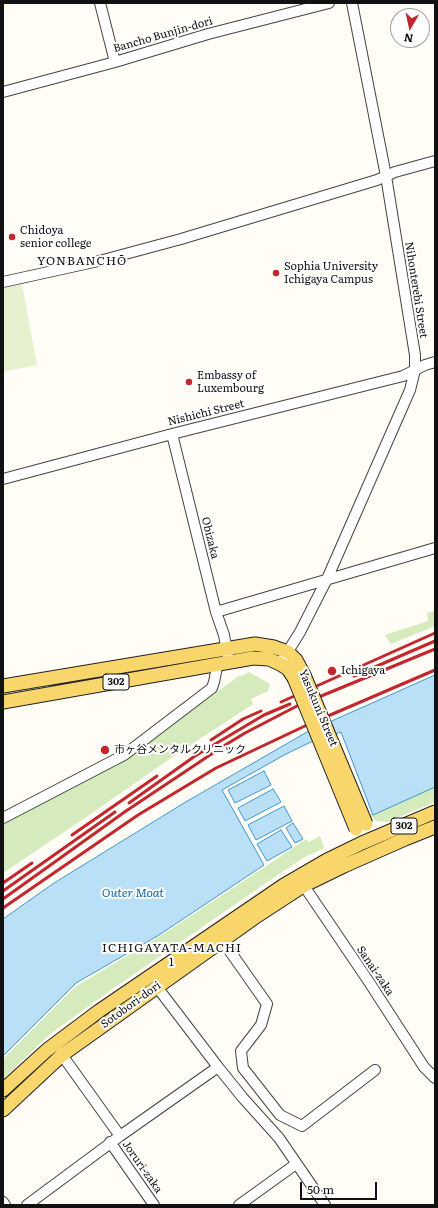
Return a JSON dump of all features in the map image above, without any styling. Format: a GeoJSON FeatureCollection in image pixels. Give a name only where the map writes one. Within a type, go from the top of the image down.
{"type":"FeatureCollection","features":[{"type":"Feature","properties":{"kind":"main road","name":"302"},"geometry":{"type":"LineString","coordinates":[[3,686],[256,644],[274,647],[288,652]]}},
{"type":"Feature","properties":{"kind":"main road","name":"Yasukuni Street"},"geometry":{"type":"LineString","coordinates":[[288,652],[296,660],[292,671],[368,841]]}},
{"type":"Feature","properties":{"kind":"main road","name":"302"},"geometry":{"type":"LineString","coordinates":[[3,702],[229,662],[260,658],[269,659],[292,671]]}},
{"type":"Feature","properties":{"kind":"main road","name":"302"},"geometry":{"type":"LineString","coordinates":[[368,841],[435,812]]}},
{"type":"Feature","properties":{"kind":"main road","name":"302"},"geometry":{"type":"LineString","coordinates":[[373,852],[435,827]]}},
{"type":"Feature","properties":{"kind":"main road"},"geometry":{"type":"LineString","coordinates":[[368,841],[373,852]]}},
{"type":"Feature","properties":{"kind":"main road","name":"Sotobori-dori"},"geometry":{"type":"LineString","coordinates":[[3,1110],[62,1055],[222,940],[327,860],[368,841]]}},
{"type":"Feature","properties":{"kind":"main road","name":"Sotobori-dori"},"geometry":{"type":"LineString","coordinates":[[3,1090],[47,1050],[93,1016],[300,881],[373,852]]}},
{"type":"Feature","properties":{"kind":"street"},"geometry":{"type":"LineString","coordinates":[[100,3],[115,62]]}},
{"type":"Feature","properties":{"kind":"street","name":"Bancho Bunjin-dori"},"geometry":{"type":"LineString","coordinates":[[3,92],[115,62],[208,34],[329,3]]}},
{"type":"Feature","properties":{"kind":"street","name":"Nihonterebi Street"},"geometry":{"type":"LineString","coordinates":[[292,671],[288,652],[304,625],[327,579],[410,390],[415,370],[415,355],[386,176],[352,3]]}},
{"type":"Feature","properties":{"kind":"street"},"geometry":{"type":"LineString","coordinates":[[3,282],[89,263],[181,239],[377,180],[395,172],[435,162]]}},
{"type":"Feature","properties":{"kind":"street","name":"Nishichi Street"},"geometry":{"type":"LineString","coordinates":[[3,479],[172,434],[403,376],[425,365],[435,362]]}},
{"type":"Feature","properties":{"kind":"street","name":"Obizaka"},"geometry":{"type":"LineString","coordinates":[[172,434],[216,612],[224,635],[229,662]]}},
{"type":"Feature","properties":{"kind":"street"},"geometry":{"type":"LineString","coordinates":[[216,612],[435,548]]}},
{"type":"Feature","properties":{"kind":"street"},"geometry":{"type":"LineString","coordinates":[[3,818],[124,755],[212,688],[217,667],[220,664],[229,662]]}},
{"type":"Feature","properties":{"kind":"street","name":"Sanai-zaka"},"geometry":{"type":"LineString","coordinates":[[300,881],[369,982],[424,1067],[435,1078]]}},
{"type":"Feature","properties":{"kind":"street"},"geometry":{"type":"LineString","coordinates":[[222,940],[267,1004],[261,1024],[241,1050],[243,1068],[280,1115],[302,1126],[375,1070]]}},
{"type":"Feature","properties":{"kind":"street"},"geometry":{"type":"LineString","coordinates":[[157,987],[243,1098],[279,1138],[325,1205]]}},
{"type":"Feature","properties":{"kind":"street"},"geometry":{"type":"LineString","coordinates":[[62,1055],[120,1136]]}},
{"type":"Feature","properties":{"kind":"street"},"geometry":{"type":"LineString","coordinates":[[27,1205],[110,1142],[218,1067]]}},
{"type":"Feature","properties":{"kind":"street","name":"Joruri-zaka"},"geometry":{"type":"LineString","coordinates":[[110,1142],[154,1205]]}},
{"type":"Feature","properties":{"kind":"street"},"geometry":{"type":"LineString","coordinates":[[239,1205],[296,1164]]}},
{"type":"Feature","properties":{"kind":"green space"},"geometry":{"type":"Polygon","coordinates":[[[22,284],[37,365],[3,372],[3,288],[22,284]]]}},
{"type":"Feature","properties":{"kind":"green space"},"geometry":{"type":"Polygon","coordinates":[[[435,611],[435,626],[391,644],[385,635],[428,621],[427,613],[435,611]]]}},
{"type":"Feature","properties":{"kind":"green space"},"geometry":{"type":"Polygon","coordinates":[[[249,672],[270,684],[268,691],[251,699],[253,704],[3,873],[3,823],[127,758],[240,675],[242,676],[249,672]]]}},
{"type":"Feature","properties":{"kind":"green space"},"geometry":{"type":"Polygon","coordinates":[[[435,785],[435,802],[387,822],[377,821],[369,815],[435,785]]]}},
{"type":"Feature","properties":{"kind":"green space"},"geometry":{"type":"Polygon","coordinates":[[[320,836],[324,848],[305,857],[282,872],[111,990],[50,1034],[3,1079],[3,1059],[75,987],[135,951],[138,955],[140,953],[138,949],[168,931],[306,839],[309,842],[320,836]]]}},
{"type":"Feature","properties":{"kind":"water","name":"Outer Moat"},"geometry":{"type":"Polygon","coordinates":[[[435,675],[435,787],[373,815],[341,732],[313,741],[286,754],[222,790],[264,865],[159,935],[76,983],[3,1056],[3,919],[54,883],[184,803],[307,732],[435,675]]]}},
{"type":"Feature","properties":{"kind":"water"},"geometry":{"type":"Polygon","coordinates":[[[264,771],[271,785],[235,803],[228,790],[264,771]]]}},
{"type":"Feature","properties":{"kind":"water"},"geometry":{"type":"Polygon","coordinates":[[[273,789],[281,802],[245,821],[238,808],[273,789]]]}},
{"type":"Feature","properties":{"kind":"water"},"geometry":{"type":"Polygon","coordinates":[[[284,806],[292,821],[256,840],[248,825],[284,806]]]}},
{"type":"Feature","properties":{"kind":"water"},"geometry":{"type":"Polygon","coordinates":[[[293,823],[303,839],[295,843],[286,828],[293,823]]]}},
{"type":"Feature","properties":{"kind":"water"},"geometry":{"type":"Polygon","coordinates":[[[281,830],[292,847],[267,861],[257,844],[281,830]]]}},
{"type":"Feature","properties":{"kind":"railway"},"geometry":{"type":"LineString","coordinates":[[281,702],[435,633]]}},
{"type":"Feature","properties":{"kind":"railway"},"geometry":{"type":"LineString","coordinates":[[354,676],[435,641]]}},
{"type":"Feature","properties":{"kind":"railway"},"geometry":{"type":"LineString","coordinates":[[3,899],[126,811],[245,733],[297,706],[435,649]]}},
{"type":"Feature","properties":{"kind":"railway"},"geometry":{"type":"LineString","coordinates":[[3,908],[138,815],[216,768],[307,725],[435,670]]}},
{"type":"Feature","properties":{"kind":"railway"},"geometry":{"type":"LineString","coordinates":[[129,803],[195,756],[264,715],[290,704]]}},
{"type":"Feature","properties":{"kind":"railway"},"geometry":{"type":"LineString","coordinates":[[211,740],[243,719],[261,711]]}},
{"type":"Feature","properties":{"kind":"railway"},"geometry":{"type":"LineString","coordinates":[[72,835],[157,776]]}},
{"type":"Feature","properties":{"kind":"railway"},"geometry":{"type":"LineString","coordinates":[[3,891],[115,812]]}},
{"type":"Feature","properties":{"kind":"railway"},"geometry":{"type":"LineString","coordinates":[[3,883],[32,863]]}},
{"type":"Feature","properties":{"kind":"place","name":"Chidoya senior college"},"geometry":{"type":"Point","coordinates":[12,237]}},
{"type":"Feature","properties":{"kind":"place","name":"Sophia University Ichigaya Campus"},"geometry":{"type":"Point","coordinates":[276,273]}},
{"type":"Feature","properties":{"kind":"place","name":"Embassy of Luxembourg"},"geometry":{"type":"Point","coordinates":[189,382]}},
{"type":"Feature","properties":{"kind":"place","name":"Ichigaya"},"geometry":{"type":"Point","coordinates":[332,671]}},
{"type":"Feature","properties":{"kind":"place","name":"市ヶ谷メンタルクリニック"},"geometry":{"type":"Point","coordinates":[105,750]}},
{"type":"Feature","properties":{"kind":"district","name":"YONBANCHŌ"},"geometry":{"type":"Point","coordinates":[82,261]}},
{"type":"Feature","properties":{"kind":"district","name":"ICHIGAYATA-MACHI 1"},"geometry":{"type":"Point","coordinates":[172,955]}}]}
